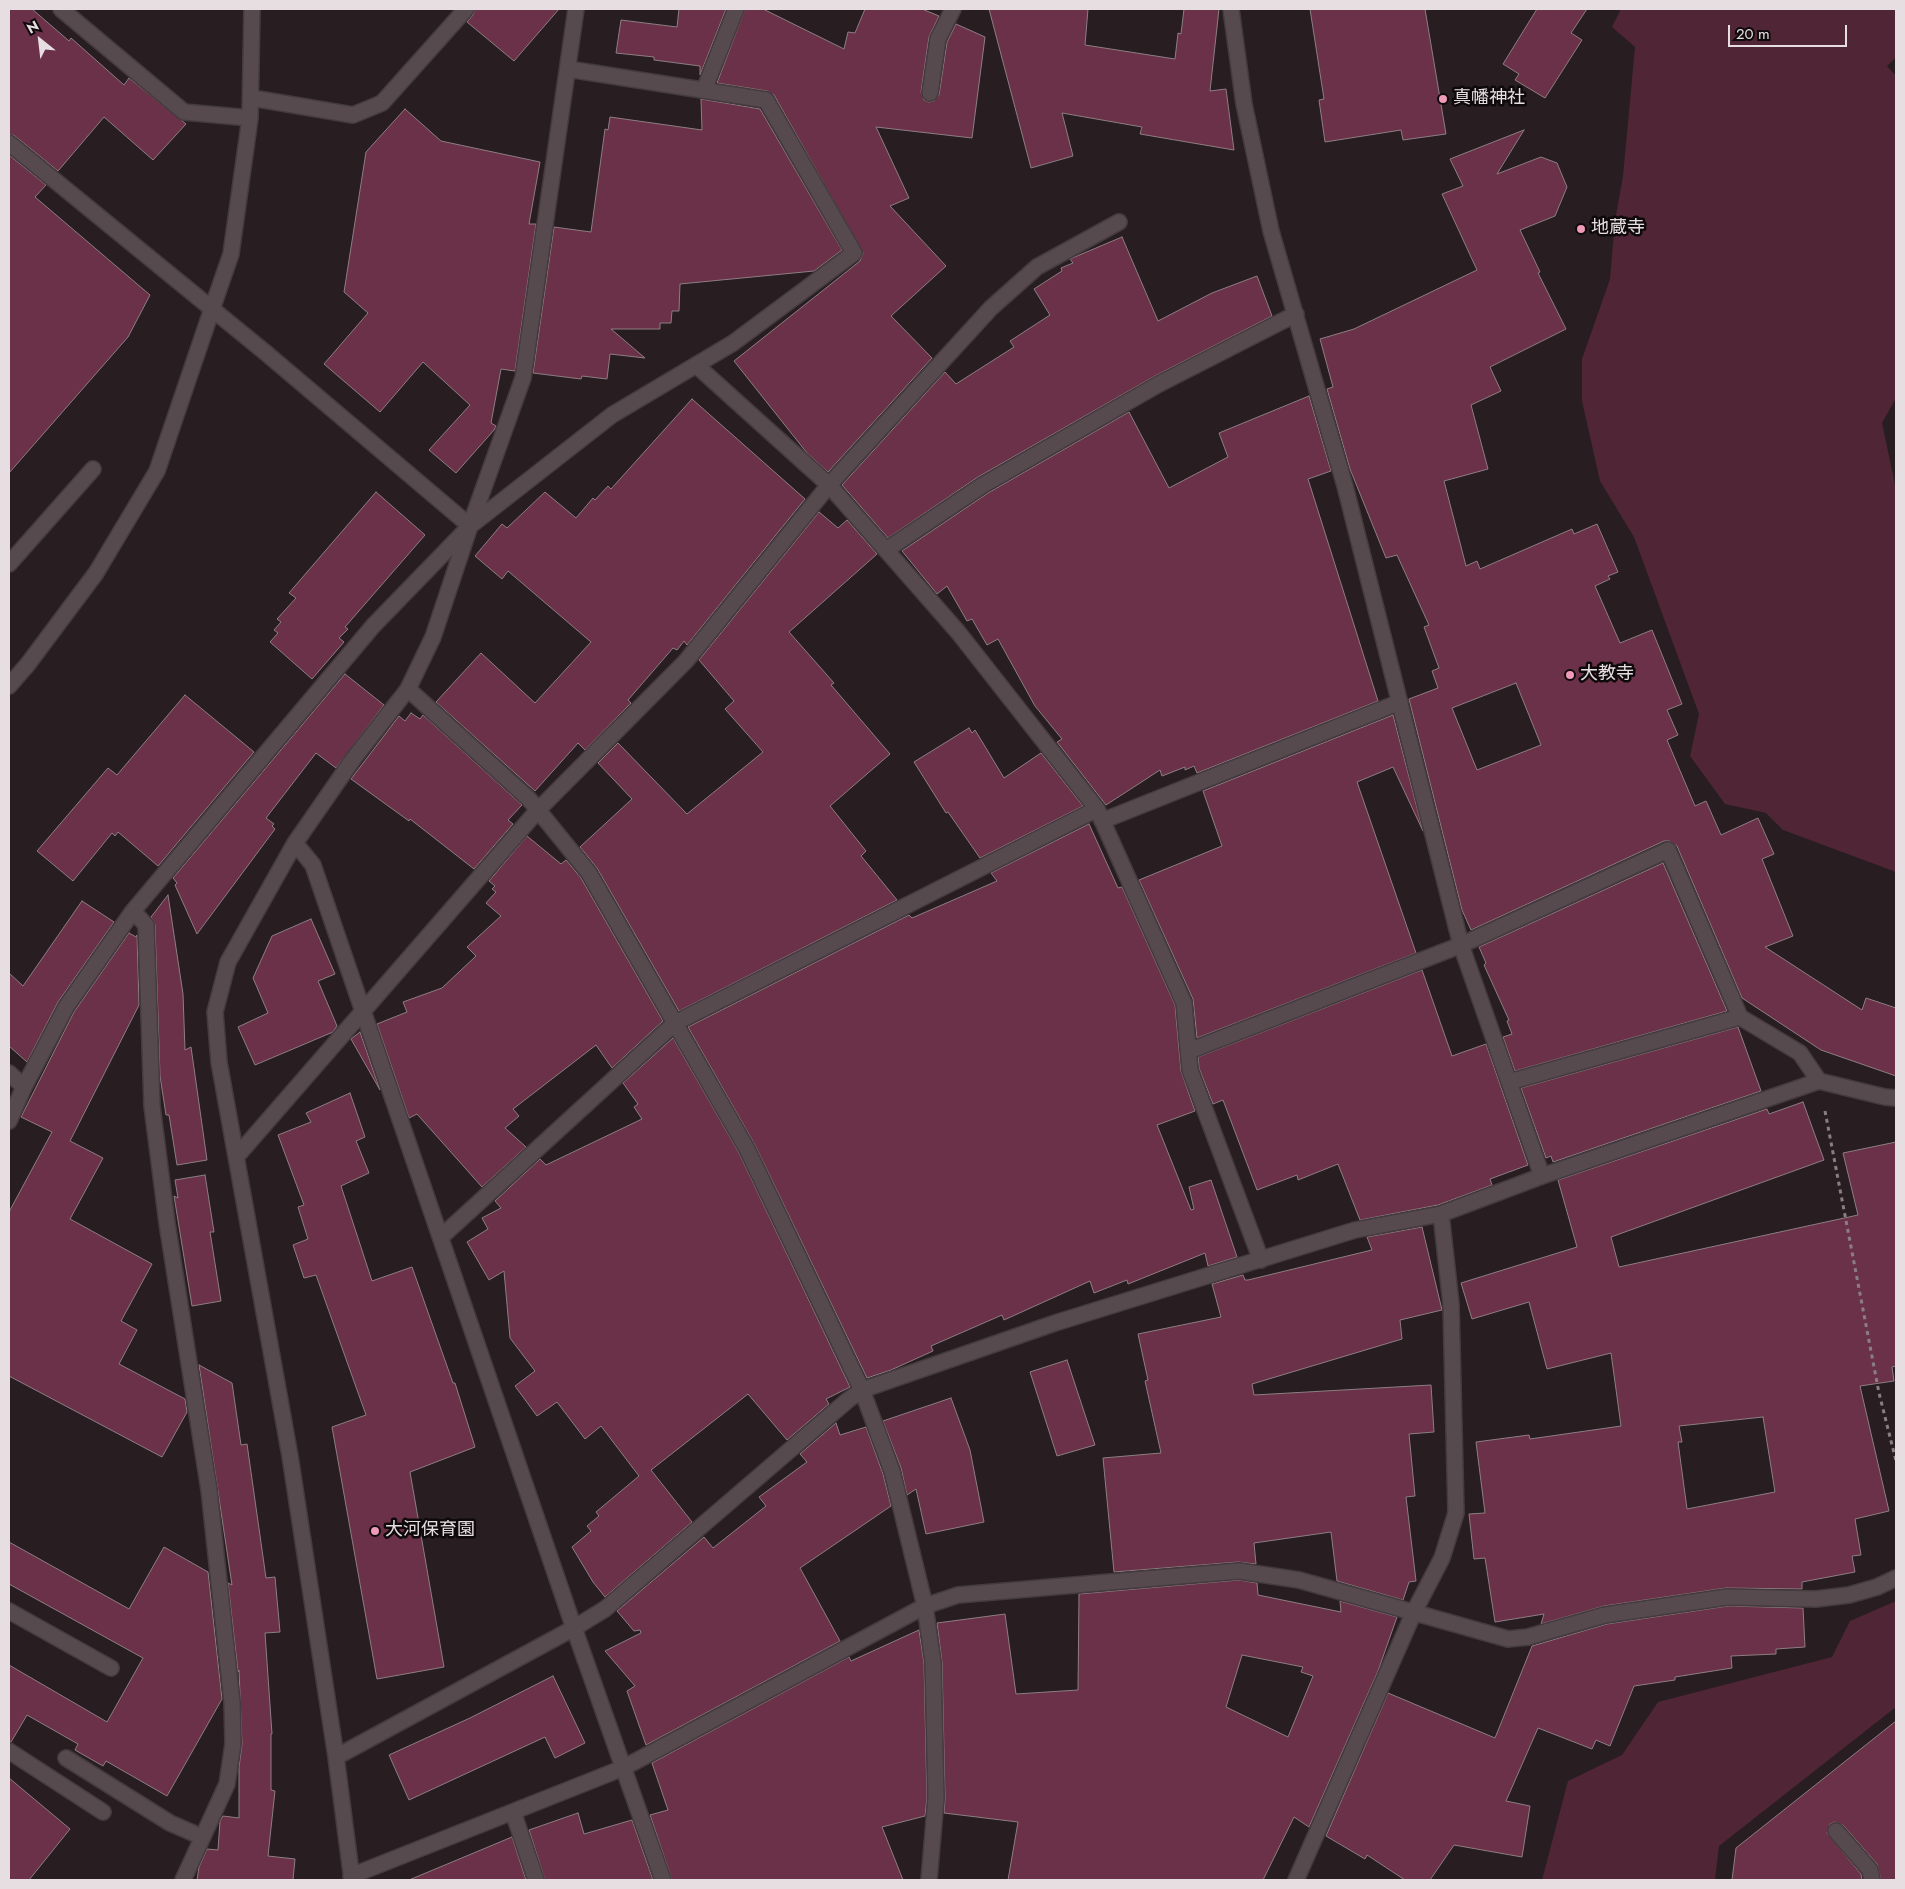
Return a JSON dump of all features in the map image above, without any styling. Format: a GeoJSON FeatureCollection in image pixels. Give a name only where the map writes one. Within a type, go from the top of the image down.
{"type":"FeatureCollection","features":[{"type":"Feature","properties":{"kind":"street"},"geometry":{"type":"LineString","coordinates":[[61,9],[184,112],[250,118]]}},
{"type":"Feature","properties":{"kind":"street"},"geometry":{"type":"LineString","coordinates":[[9,686],[28,664],[96,573],[157,471],[231,254],[252,98],[252,9]]}},
{"type":"Feature","properties":{"kind":"street"},"geometry":{"type":"LineString","coordinates":[[252,98],[353,115],[382,104],[466,9]]}},
{"type":"Feature","properties":{"kind":"street"},"geometry":{"type":"LineString","coordinates":[[576,9],[523,378],[433,637],[408,689],[354,758],[295,844],[228,962],[215,1012],[218,1062],[237,1156],[290,1456],[336,1757],[352,1878],[623,1768],[925,1606],[958,1595],[1239,1571],[1299,1580],[1508,1639],[1528,1637],[1606,1615],[1728,1598],[1816,1599],[1849,1595],[1877,1587],[1896,1578]]}},
{"type":"Feature","properties":{"kind":"street"},"geometry":{"type":"LineString","coordinates":[[704,90],[736,9]]}},
{"type":"Feature","properties":{"kind":"street"},"geometry":{"type":"LineString","coordinates":[[930,93],[938,39],[953,9]]}},
{"type":"Feature","properties":{"kind":"street"},"geometry":{"type":"LineString","coordinates":[[1231,9],[1244,104],[1271,231],[1345,486],[1461,945],[1542,1176]]}},
{"type":"Feature","properties":{"kind":"street"},"geometry":{"type":"LineString","coordinates":[[9,1120],[66,1007],[133,911],[373,626],[470,526],[612,414],[733,343],[854,254],[766,100],[568,69]]}},
{"type":"Feature","properties":{"kind":"street"},"geometry":{"type":"LineString","coordinates":[[9,143],[212,309],[470,526]]}},
{"type":"Feature","properties":{"kind":"street"},"geometry":{"type":"LineString","coordinates":[[237,1156],[538,810],[686,661],[829,485],[991,308],[1037,267],[1119,222]]}},
{"type":"Feature","properties":{"kind":"street"},"geometry":{"type":"LineString","coordinates":[[886,550],[983,485],[1150,389],[1296,314]]}},
{"type":"Feature","properties":{"kind":"street"},"geometry":{"type":"LineString","coordinates":[[696,365],[829,485],[958,632],[1100,815],[1184,1003],[1190,1070],[1261,1260]]}},
{"type":"Feature","properties":{"kind":"street"},"geometry":{"type":"LineString","coordinates":[[9,564],[93,469]]}},
{"type":"Feature","properties":{"kind":"street"},"geometry":{"type":"LineString","coordinates":[[408,689],[529,799],[589,873],[748,1149],[862,1390],[892,1471],[925,1606],[933,1662],[936,1788],[929,1880]]}},
{"type":"Feature","properties":{"kind":"street"},"geometry":{"type":"LineString","coordinates":[[440,1237],[675,1023],[1100,815],[1400,702]]}},
{"type":"Feature","properties":{"kind":"street"},"geometry":{"type":"LineString","coordinates":[[295,844],[313,865],[574,1628],[663,1880]]}},
{"type":"Feature","properties":{"kind":"street"},"geometry":{"type":"LineString","coordinates":[[1188,1051],[1461,945],[1668,850],[1740,1017],[1800,1053],[1819,1081]]}},
{"type":"Feature","properties":{"kind":"street"},"geometry":{"type":"LineString","coordinates":[[133,911],[146,925],[152,1106],[167,1223],[209,1490],[232,1702],[233,1744],[226,1784],[183,1880]]}},
{"type":"Feature","properties":{"kind":"street"},"geometry":{"type":"LineString","coordinates":[[1509,1082],[1740,1017]]}},
{"type":"Feature","properties":{"kind":"street"},"geometry":{"type":"LineString","coordinates":[[9,1072],[24,1087]]}},
{"type":"Feature","properties":{"kind":"street"},"geometry":{"type":"LineString","coordinates":[[336,1757],[574,1628],[605,1609],[862,1390],[1055,1323],[1355,1230],[1441,1214],[1542,1176],[1819,1081],[1896,1098]]}},
{"type":"Feature","properties":{"kind":"street"},"geometry":{"type":"LineString","coordinates":[[1296,1880],[1414,1612],[1442,1558],[1456,1513],[1451,1304],[1441,1214]]}},
{"type":"Feature","properties":{"kind":"street"},"geometry":{"type":"LineString","coordinates":[[9,1611],[111,1668]]}},
{"type":"Feature","properties":{"kind":"street"},"geometry":{"type":"LineString","coordinates":[[9,1751],[103,1812]]}},
{"type":"Feature","properties":{"kind":"street"},"geometry":{"type":"LineString","coordinates":[[66,1758],[170,1823],[202,1837]]}},
{"type":"Feature","properties":{"kind":"street"},"geometry":{"type":"LineString","coordinates":[[513,1812],[536,1880]]}},
{"type":"Feature","properties":{"kind":"street"},"geometry":{"type":"LineString","coordinates":[[1836,1831],[1870,1870],[1872,1880]]}},
{"type":"Feature","properties":{"kind":"path"},"geometry":{"type":"LineString","coordinates":[[1819,1081],[1879,1393],[1896,1461]]}},
{"type":"Feature","properties":{"kind":"shaded area"},"geometry":{"type":"Polygon","coordinates":[[[1621,9],[1896,9],[1896,57],[1887,66],[1896,76],[1896,398],[1882,423],[1896,489],[1896,872],[1783,830],[1766,813],[1725,804],[1690,756],[1699,714],[1634,537],[1600,481],[1582,401],[1582,359],[1610,279],[1615,221],[1623,176],[1635,47],[1612,27],[1621,9]]]}},
{"type":"Feature","properties":{"kind":"shaded area"},"geometry":{"type":"Polygon","coordinates":[[[1896,1601],[1896,1707],[1719,1846],[1715,1880],[1542,1880],[1568,1781],[1622,1755],[1658,1702],[1832,1657],[1850,1621],[1896,1601]]]}},
{"type":"Feature","properties":{"kind":"building"},"geometry":{"type":"Polygon","coordinates":[[[9,9],[32,9],[69,41],[71,38],[124,85],[129,78],[186,124],[153,160],[104,117],[58,171],[15,136],[9,134],[9,9]]]}},
{"type":"Feature","properties":{"kind":"building"},"geometry":{"type":"Polygon","coordinates":[[[475,9],[559,9],[514,61],[467,22],[475,9]]]}},
{"type":"Feature","properties":{"kind":"building"},"geometry":{"type":"Polygon","coordinates":[[[679,9],[726,9],[700,75],[700,66],[654,60],[654,57],[616,53],[621,20],[677,27],[679,9]]]}},
{"type":"Feature","properties":{"kind":"building"},"geometry":{"type":"Polygon","coordinates":[[[745,9],[763,9],[844,49],[848,32],[855,33],[865,9],[922,9],[939,16],[929,37],[921,92],[924,100],[929,102],[934,101],[939,95],[947,42],[956,24],[985,37],[972,138],[876,127],[909,198],[890,206],[946,266],[891,316],[932,358],[828,472],[807,453],[734,361],[860,261],[863,253],[774,95],[767,91],[717,83],[745,9]]]}},
{"type":"Feature","properties":{"kind":"building"},"geometry":{"type":"Polygon","coordinates":[[[989,9],[1088,9],[1085,45],[1175,59],[1178,33],[1181,34],[1184,9],[1219,9],[1210,91],[1226,89],[1234,150],[1140,134],[1142,127],[1062,113],[1073,156],[1031,168],[989,9]]]}},
{"type":"Feature","properties":{"kind":"building"},"geometry":{"type":"Polygon","coordinates":[[[1310,9],[1425,9],[1446,134],[1403,140],[1401,130],[1325,142],[1319,100],[1324,99],[1310,9]]]}},
{"type":"Feature","properties":{"kind":"building"},"geometry":{"type":"Polygon","coordinates":[[[1537,9],[1587,9],[1571,33],[1582,40],[1545,98],[1515,80],[1519,74],[1503,64],[1537,9]]]}},
{"type":"Feature","properties":{"kind":"building"},"geometry":{"type":"Polygon","coordinates":[[[701,99],[760,109],[842,250],[814,271],[680,284],[679,311],[672,311],[671,323],[660,323],[660,329],[611,329],[645,358],[610,354],[607,379],[582,376],[581,379],[533,373],[554,227],[591,232],[605,129],[608,130],[610,117],[702,130],[701,99]]]}},
{"type":"Feature","properties":{"kind":"building"},"geometry":{"type":"Polygon","coordinates":[[[405,109],[441,141],[540,162],[529,224],[536,224],[515,371],[501,369],[491,423],[496,426],[456,473],[429,450],[470,405],[423,362],[380,412],[324,364],[368,313],[344,292],[366,152],[405,109]]]}},
{"type":"Feature","properties":{"kind":"building"},"geometry":{"type":"Polygon","coordinates":[[[1524,130],[1497,174],[1541,157],[1557,163],[1567,187],[1555,216],[1520,230],[1540,272],[1538,273],[1566,329],[1490,367],[1501,391],[1471,405],[1488,469],[1444,481],[1466,566],[1477,561],[1480,569],[1572,529],[1574,534],[1597,524],[1618,572],[1608,576],[1610,579],[1595,586],[1620,643],[1652,630],[1682,704],[1667,710],[1678,735],[1667,740],[1695,806],[1706,801],[1721,835],[1758,818],[1774,854],[1762,859],[1793,936],[1765,947],[1862,1010],[1866,998],[1896,1008],[1896,1076],[1821,1050],[1742,998],[1677,846],[1669,841],[1664,841],[1471,930],[1462,910],[1409,699],[1438,688],[1432,671],[1439,668],[1424,627],[1429,625],[1397,555],[1386,558],[1350,469],[1327,389],[1333,387],[1320,339],[1354,329],[1477,270],[1442,194],[1463,186],[1450,159],[1524,130]],[[1516,683],[1452,708],[1477,770],[1541,745],[1516,683]]]}},
{"type":"Feature","properties":{"kind":"building"},"geometry":{"type":"Polygon","coordinates":[[[9,155],[46,185],[35,197],[150,295],[128,337],[9,473],[9,155]]]}},
{"type":"Feature","properties":{"kind":"building"},"geometry":{"type":"Polygon","coordinates":[[[1122,237],[1158,321],[1212,293],[1257,276],[1272,316],[1155,376],[978,477],[888,538],[842,485],[945,372],[956,384],[1014,347],[1010,341],[1050,315],[1034,289],[1062,271],[1061,268],[1073,263],[1070,259],[1122,237]]]}},
{"type":"Feature","properties":{"kind":"building"},"geometry":{"type":"Polygon","coordinates":[[[1309,396],[1331,471],[1308,479],[1378,701],[1197,773],[1194,766],[1185,770],[1185,767],[1162,776],[1160,770],[1106,805],[1057,742],[1062,739],[1035,706],[998,639],[987,645],[972,619],[967,621],[947,586],[937,594],[902,551],[988,493],[1129,412],[1169,488],[1228,457],[1219,433],[1309,396]]]}},
{"type":"Feature","properties":{"kind":"building"},"geometry":{"type":"Polygon","coordinates":[[[692,399],[805,499],[687,645],[684,641],[677,650],[673,648],[628,700],[631,703],[585,750],[578,743],[535,791],[436,702],[481,653],[535,703],[591,642],[508,571],[502,579],[475,556],[502,524],[507,528],[545,492],[576,518],[593,498],[595,500],[608,486],[611,489],[692,399]]]}},
{"type":"Feature","properties":{"kind":"building"},"geometry":{"type":"Polygon","coordinates":[[[376,492],[425,535],[345,627],[348,629],[339,638],[344,642],[312,679],[270,642],[278,633],[274,630],[281,622],[277,619],[296,598],[289,593],[376,492]]]}},
{"type":"Feature","properties":{"kind":"building"},"geometry":{"type":"Polygon","coordinates":[[[819,512],[838,528],[847,520],[877,554],[789,632],[834,683],[831,685],[890,754],[830,806],[866,851],[861,856],[897,900],[679,1011],[597,868],[580,847],[632,799],[598,763],[618,743],[687,814],[763,752],[725,709],[734,701],[699,660],[819,512]]]}},
{"type":"Feature","properties":{"kind":"building"},"geometry":{"type":"Polygon","coordinates":[[[345,674],[384,705],[336,768],[316,753],[266,818],[274,824],[272,826],[275,829],[197,934],[175,885],[177,883],[173,878],[345,674]]]}},
{"type":"Feature","properties":{"kind":"building"},"geometry":{"type":"Polygon","coordinates":[[[185,695],[254,752],[158,866],[118,832],[115,836],[112,833],[73,881],[37,851],[108,768],[117,775],[185,695]]]}},
{"type":"Feature","properties":{"kind":"building"},"geometry":{"type":"Polygon","coordinates":[[[411,713],[420,719],[423,715],[522,805],[508,820],[513,824],[474,869],[410,819],[409,821],[351,779],[399,716],[405,721],[411,713]]]}},
{"type":"Feature","properties":{"kind":"building"},"geometry":{"type":"Polygon","coordinates":[[[1393,715],[1423,831],[1393,767],[1357,782],[1416,953],[1197,1038],[1193,999],[1139,880],[1222,846],[1203,791],[1393,715]]]}},
{"type":"Feature","properties":{"kind":"building"},"geometry":{"type":"Polygon","coordinates":[[[969,728],[972,733],[975,730],[1004,778],[1041,753],[1083,806],[980,858],[948,812],[946,813],[914,762],[969,728]]]}},
{"type":"Feature","properties":{"kind":"building"},"geometry":{"type":"Polygon","coordinates":[[[1089,824],[1118,888],[1122,887],[1175,1005],[1181,1071],[1195,1111],[1157,1125],[1191,1210],[1194,1209],[1189,1187],[1211,1180],[1237,1257],[1208,1266],[1205,1253],[1128,1284],[1127,1280],[1094,1293],[1090,1281],[1004,1320],[1002,1315],[931,1346],[933,1351],[891,1370],[867,1378],[755,1145],[688,1027],[909,915],[912,918],[997,881],[991,873],[1089,824]]]}},
{"type":"Feature","properties":{"kind":"building"},"geometry":{"type":"Polygon","coordinates":[[[527,836],[561,864],[566,860],[581,878],[663,1021],[612,1068],[596,1045],[513,1109],[519,1116],[505,1128],[526,1147],[482,1187],[417,1114],[409,1118],[377,1024],[407,1012],[403,1002],[442,988],[476,956],[467,947],[501,916],[486,903],[496,892],[492,889],[495,886],[489,881],[527,836]]]}},
{"type":"Feature","properties":{"kind":"building"},"geometry":{"type":"Polygon","coordinates":[[[1663,863],[1727,1011],[1515,1071],[1503,1037],[1512,1034],[1507,1021],[1509,1020],[1484,965],[1486,963],[1479,947],[1663,863]]]}},
{"type":"Feature","properties":{"kind":"building"},"geometry":{"type":"Polygon","coordinates":[[[168,895],[183,994],[185,1050],[191,1047],[207,1160],[177,1165],[169,1115],[166,1115],[160,1076],[155,925],[151,917],[168,895]]]}},
{"type":"Feature","properties":{"kind":"building"},"geometry":{"type":"Polygon","coordinates":[[[82,901],[114,922],[58,1002],[27,1062],[9,1046],[9,973],[23,986],[82,901]]]}},
{"type":"Feature","properties":{"kind":"building"},"geometry":{"type":"Polygon","coordinates":[[[311,919],[335,974],[318,981],[337,1026],[333,1032],[255,1065],[238,1027],[268,1013],[253,978],[272,936],[311,919]]]}},
{"type":"Feature","properties":{"kind":"building"},"geometry":{"type":"Polygon","coordinates":[[[129,933],[136,937],[137,935],[139,1005],[70,1141],[103,1158],[70,1219],[152,1264],[121,1321],[137,1330],[119,1364],[185,1399],[187,1412],[162,1457],[9,1376],[9,1212],[52,1132],[21,1117],[74,1012],[129,933]]]}},
{"type":"Feature","properties":{"kind":"building"},"geometry":{"type":"Polygon","coordinates":[[[1422,970],[1452,1056],[1486,1044],[1528,1165],[1490,1179],[1492,1185],[1438,1205],[1360,1220],[1338,1164],[1298,1180],[1297,1175],[1257,1190],[1223,1100],[1213,1104],[1199,1068],[1198,1057],[1422,970]]]}},
{"type":"Feature","properties":{"kind":"building"},"geometry":{"type":"Polygon","coordinates":[[[1738,1027],[1761,1091],[1553,1162],[1551,1156],[1546,1158],[1521,1088],[1738,1027]]]}},
{"type":"Feature","properties":{"kind":"building"},"geometry":{"type":"Polygon","coordinates":[[[360,1032],[380,1090],[351,1039],[360,1032]]]}},
{"type":"Feature","properties":{"kind":"building"},"geometry":{"type":"Polygon","coordinates":[[[673,1038],[739,1153],[850,1387],[826,1399],[829,1404],[787,1440],[748,1394],[651,1470],[692,1522],[605,1597],[593,1582],[572,1547],[591,1531],[587,1526],[599,1516],[596,1512],[639,1476],[601,1426],[585,1439],[557,1402],[537,1416],[515,1386],[535,1371],[510,1338],[504,1271],[489,1280],[467,1242],[488,1229],[482,1218],[501,1208],[495,1201],[540,1159],[546,1165],[642,1119],[634,1107],[638,1104],[623,1083],[673,1038]]]}},
{"type":"Feature","properties":{"kind":"building"},"geometry":{"type":"Polygon","coordinates":[[[350,1093],[365,1137],[356,1141],[369,1173],[341,1186],[372,1281],[412,1267],[453,1383],[455,1383],[475,1447],[410,1472],[444,1667],[377,1679],[332,1427],[366,1415],[316,1275],[304,1278],[293,1245],[308,1239],[298,1207],[304,1205],[278,1135],[311,1122],[306,1113],[350,1093]]]}},
{"type":"Feature","properties":{"kind":"building"},"geometry":{"type":"Polygon","coordinates":[[[1803,1102],[1824,1160],[1611,1237],[1619,1267],[1858,1215],[1843,1153],[1896,1142],[1896,1366],[1892,1367],[1894,1381],[1860,1386],[1889,1511],[1855,1519],[1861,1555],[1852,1556],[1855,1572],[1802,1582],[1802,1589],[1726,1588],[1604,1606],[1541,1624],[1544,1614],[1495,1622],[1485,1558],[1474,1559],[1469,1514],[1485,1513],[1476,1442],[1529,1435],[1530,1439],[1621,1426],[1611,1353],[1547,1369],[1529,1302],[1472,1319],[1461,1283],[1577,1247],[1558,1180],[1767,1109],[1769,1114],[1803,1102]],[[1763,1417],[1679,1426],[1682,1442],[1678,1442],[1687,1509],[1775,1492],[1763,1417]]]}},
{"type":"Feature","properties":{"kind":"building"},"geometry":{"type":"Polygon","coordinates":[[[205,1175],[214,1232],[210,1232],[221,1301],[192,1306],[174,1196],[178,1198],[175,1180],[205,1175]]]}},
{"type":"Feature","properties":{"kind":"building"},"geometry":{"type":"Polygon","coordinates":[[[1422,1227],[1442,1310],[1400,1320],[1402,1339],[1252,1384],[1254,1395],[1431,1385],[1434,1432],[1409,1434],[1415,1496],[1406,1497],[1416,1581],[1409,1582],[1403,1600],[1337,1581],[1331,1532],[1254,1543],[1256,1564],[1238,1562],[1114,1572],[1103,1458],[1161,1453],[1145,1381],[1148,1380],[1138,1334],[1221,1317],[1212,1284],[1243,1275],[1245,1280],[1248,1280],[1372,1250],[1367,1237],[1422,1227]]]}},
{"type":"Feature","properties":{"kind":"building"},"geometry":{"type":"Polygon","coordinates":[[[1067,1360],[1095,1445],[1057,1456],[1030,1372],[1067,1360]]]}},
{"type":"Feature","properties":{"kind":"building"},"geometry":{"type":"Polygon","coordinates":[[[199,1365],[232,1383],[241,1445],[247,1444],[266,1578],[275,1577],[280,1632],[265,1633],[272,1734],[271,1790],[275,1791],[268,1856],[295,1859],[293,1880],[197,1880],[199,1867],[207,1849],[218,1850],[220,1821],[223,1816],[239,1818],[239,1767],[242,1744],[239,1670],[238,1672],[228,1583],[232,1585],[199,1365]]]}},
{"type":"Feature","properties":{"kind":"building"},"geometry":{"type":"Polygon","coordinates":[[[951,1398],[970,1450],[984,1522],[926,1534],[916,1489],[907,1495],[901,1468],[883,1421],[951,1398]]]}},
{"type":"Feature","properties":{"kind":"building"},"geometry":{"type":"Polygon","coordinates":[[[836,1423],[840,1435],[866,1427],[883,1474],[891,1506],[800,1568],[840,1641],[646,1745],[627,1691],[635,1686],[605,1651],[641,1633],[640,1630],[634,1631],[617,1611],[704,1537],[713,1548],[766,1506],[759,1497],[807,1462],[800,1454],[836,1423]]]}},
{"type":"Feature","properties":{"kind":"building"},"geometry":{"type":"Polygon","coordinates":[[[9,1542],[129,1609],[164,1547],[208,1572],[222,1699],[167,1796],[106,1761],[103,1766],[75,1750],[78,1744],[27,1715],[11,1742],[9,1742],[9,1665],[107,1722],[143,1658],[9,1584],[9,1542]]]}},
{"type":"Feature","properties":{"kind":"building"},"geometry":{"type":"Polygon","coordinates":[[[1239,1580],[1257,1583],[1258,1595],[1341,1612],[1340,1601],[1397,1617],[1378,1671],[1309,1827],[1294,1817],[1263,1880],[1008,1880],[1018,1822],[944,1813],[942,1662],[937,1623],[1005,1614],[1016,1694],[1078,1690],[1079,1594],[1239,1580]],[[1242,1655],[1226,1707],[1288,1737],[1313,1676],[1301,1672],[1303,1667],[1242,1655]]]}},
{"type":"Feature","properties":{"kind":"building"},"geometry":{"type":"Polygon","coordinates":[[[1728,1606],[1803,1608],[1805,1647],[1776,1649],[1776,1654],[1731,1656],[1732,1668],[1675,1677],[1675,1680],[1634,1686],[1610,1746],[1596,1740],[1592,1749],[1538,1728],[1506,1801],[1530,1806],[1522,1857],[1454,1845],[1430,1880],[1405,1880],[1367,1855],[1365,1859],[1326,1836],[1388,1693],[1495,1738],[1532,1646],[1607,1624],[1728,1606]]]}},
{"type":"Feature","properties":{"kind":"building"},"geometry":{"type":"Polygon","coordinates":[[[919,1630],[924,1663],[927,1798],[925,1816],[882,1827],[903,1880],[672,1880],[650,1815],[668,1810],[652,1763],[849,1657],[851,1661],[919,1630]]]}},
{"type":"Feature","properties":{"kind":"building"},"geometry":{"type":"Polygon","coordinates":[[[553,1676],[585,1743],[555,1758],[545,1737],[409,1800],[389,1755],[470,1718],[553,1676]]]}},
{"type":"Feature","properties":{"kind":"building"},"geometry":{"type":"Polygon","coordinates":[[[1896,1721],[1896,1880],[1881,1880],[1877,1864],[1843,1825],[1835,1822],[1830,1824],[1827,1833],[1861,1874],[1862,1880],[1732,1880],[1736,1848],[1896,1721]]]}},
{"type":"Feature","properties":{"kind":"building"},"geometry":{"type":"Polygon","coordinates":[[[9,1778],[70,1829],[29,1880],[9,1880],[9,1778]]]}},
{"type":"Feature","properties":{"kind":"building"},"geometry":{"type":"Polygon","coordinates":[[[578,1813],[584,1834],[632,1820],[653,1880],[545,1880],[529,1830],[578,1813]]]}},
{"type":"Feature","properties":{"kind":"building"},"geometry":{"type":"Polygon","coordinates":[[[512,1837],[526,1880],[409,1880],[512,1837]]]}},
{"type":"Feature","properties":{"kind":"place","name":"真幡神社"},"geometry":{"type":"Point","coordinates":[1443,99]}},
{"type":"Feature","properties":{"kind":"place","name":"地蔵寺"},"geometry":{"type":"Point","coordinates":[1581,229]}},
{"type":"Feature","properties":{"kind":"place","name":"大教寺"},"geometry":{"type":"Point","coordinates":[1570,675]}},
{"type":"Feature","properties":{"kind":"place","name":"大河保育園"},"geometry":{"type":"Point","coordinates":[375,1531]}}]}
